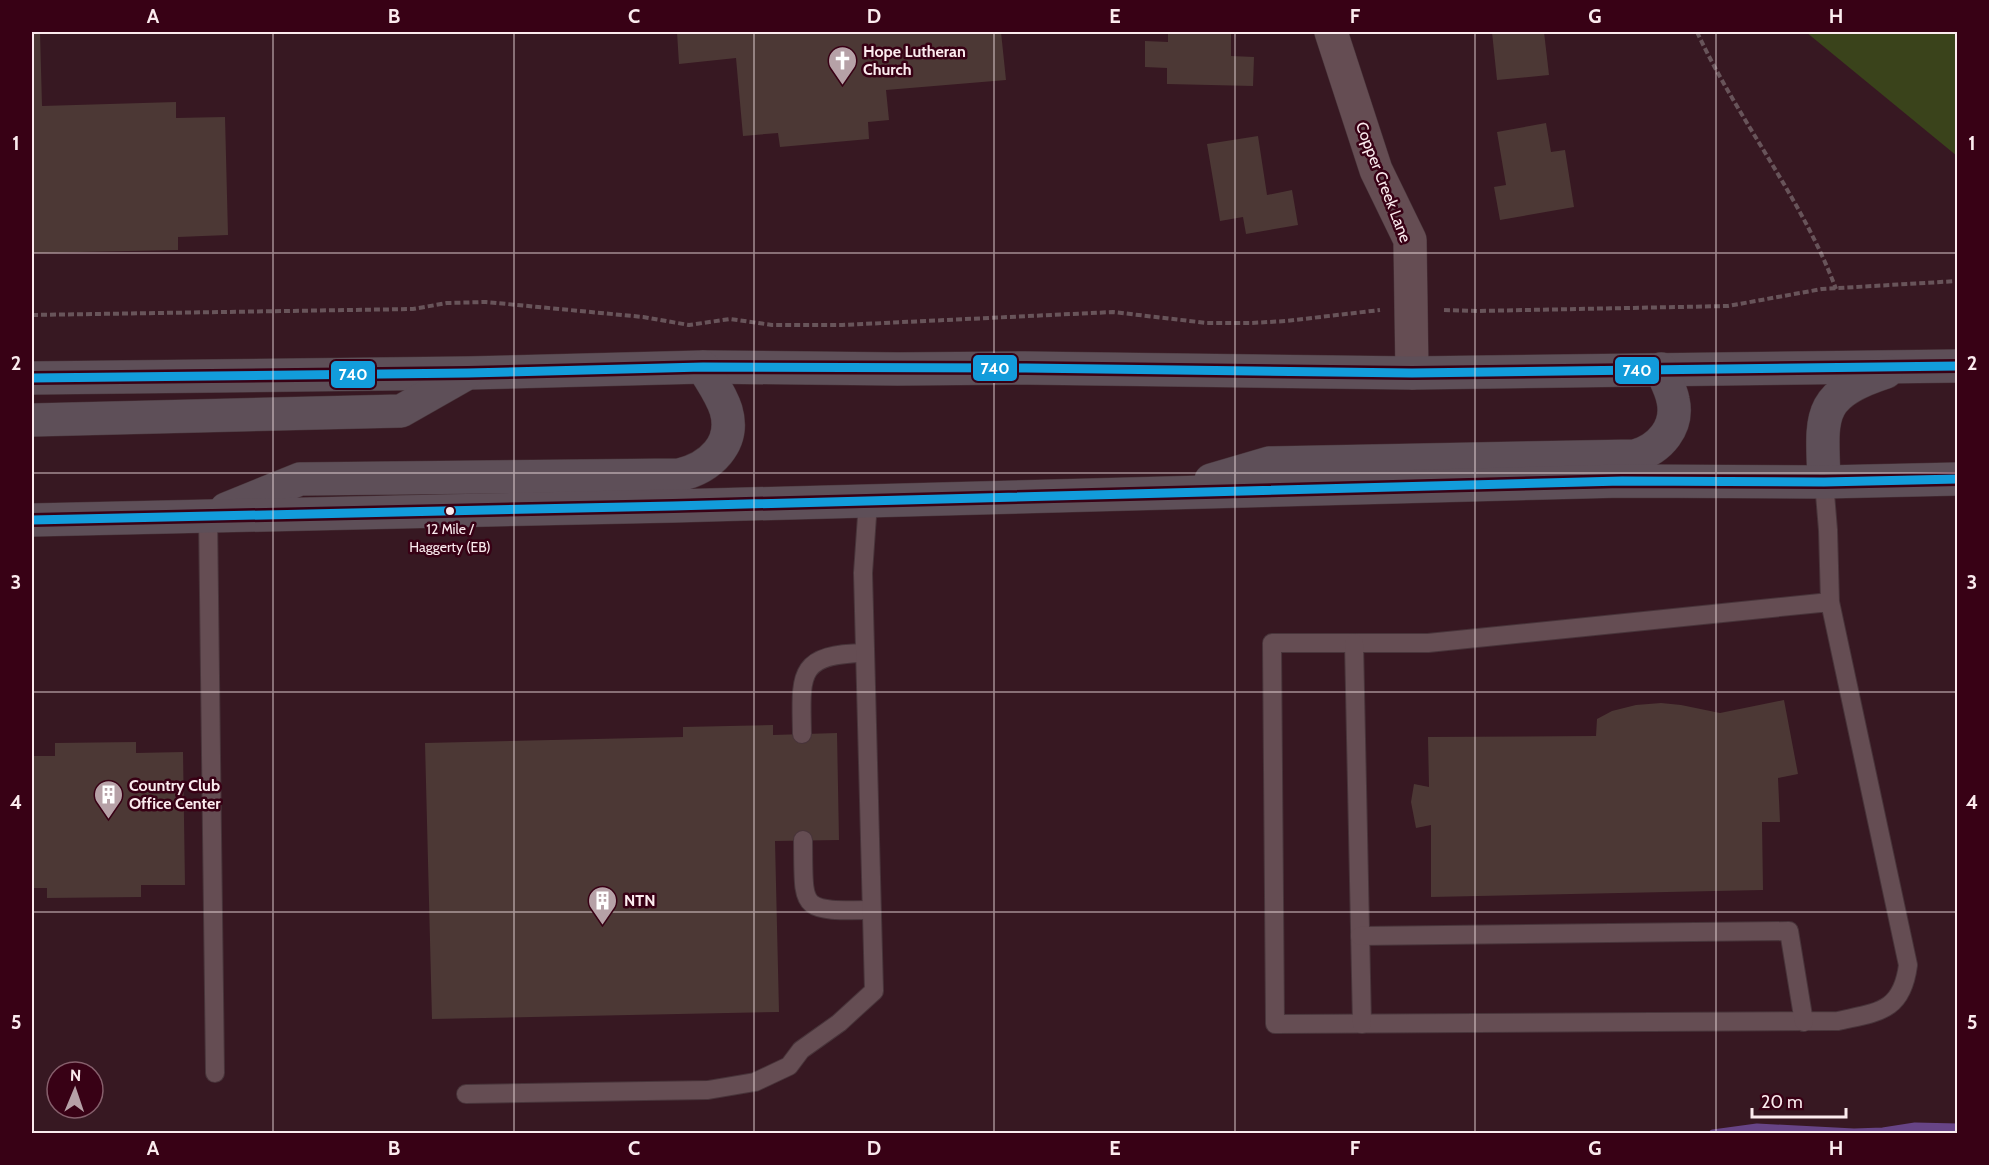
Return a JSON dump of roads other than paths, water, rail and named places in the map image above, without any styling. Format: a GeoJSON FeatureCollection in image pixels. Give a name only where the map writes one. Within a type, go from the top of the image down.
{"type":"FeatureCollection","features":[{"type":"Feature","properties":{"kind":"main road"},"geometry":{"type":"LineString","coordinates":[[32,378],[468,373],[703,367],[1412,373],[1958,366]]}},
{"type":"Feature","properties":{"kind":"main road"},"geometry":{"type":"LineString","coordinates":[[208,516],[300,479],[679,475],[694,472],[717,454],[728,427],[727,412],[722,398],[703,367]]}},
{"type":"Feature","properties":{"kind":"main road"},"geometry":{"type":"LineString","coordinates":[[1824,482],[1822,423],[1828,408],[1837,395],[1861,380],[1902,367]]}},
{"type":"Feature","properties":{"kind":"main road"},"geometry":{"type":"LineString","coordinates":[[1166,493],[1269,463],[1635,456],[1647,453],[1657,447],[1671,428],[1674,415],[1674,401],[1661,369]]}},
{"type":"Feature","properties":{"kind":"main road"},"geometry":{"type":"LineString","coordinates":[[32,420],[401,411],[468,373]]}},
{"type":"Feature","properties":{"kind":"main road"},"geometry":{"type":"LineString","coordinates":[[32,520],[868,502],[1622,482],[1824,482],[1958,479]]}},
{"type":"Feature","properties":{"kind":"street","name":"Copper Creek Lane"},"geometry":{"type":"LineString","coordinates":[[1331,32],[1376,170],[1410,240],[1412,373]]}},
{"type":"Feature","properties":{"kind":"lane"},"geometry":{"type":"LineString","coordinates":[[1824,482],[1830,602],[1908,965],[1906,980],[1896,1000],[1881,1012],[1838,1021],[1275,1024],[1272,643],[1428,643],[1830,602]]}},
{"type":"Feature","properties":{"kind":"lane"},"geometry":{"type":"LineString","coordinates":[[466,1094],[708,1090],[755,1082],[789,1066],[801,1050],[839,1023],[874,991],[863,573],[868,502]]}},
{"type":"Feature","properties":{"kind":"lane"},"geometry":{"type":"LineString","coordinates":[[208,516],[215,1073]]}},
{"type":"Feature","properties":{"kind":"lane"},"geometry":{"type":"LineString","coordinates":[[1354,643],[1362,1023]]}},
{"type":"Feature","properties":{"kind":"lane"},"geometry":{"type":"LineString","coordinates":[[802,734],[801,690],[806,671],[822,658],[839,653],[865,653]]}},
{"type":"Feature","properties":{"kind":"lane"},"geometry":{"type":"LineString","coordinates":[[803,840],[804,892],[808,902],[819,909],[872,910]]}},
{"type":"Feature","properties":{"kind":"lane"},"geometry":{"type":"LineString","coordinates":[[1360,936],[1789,931],[1804,1022]]}},
{"type":"Feature","properties":{"kind":"waterway"},"geometry":{"type":"LineString","coordinates":[[1713,1134],[1757,1128],[1854,1133],[1883,1132],[1915,1127],[1958,1128]]}},
{"type":"Feature","properties":{"kind":"place","name":"Hope Lutheran Church"},"geometry":{"type":"Point","coordinates":[842,86]}},
{"type":"Feature","properties":{"kind":"place","name":"12 Mile / Haggerty (EB)"},"geometry":{"type":"Point","coordinates":[450,511]}},
{"type":"Feature","properties":{"kind":"place","name":"Country Club Office Center"},"geometry":{"type":"Point","coordinates":[108,820]}},
{"type":"Feature","properties":{"kind":"place","name":"NTN"},"geometry":{"type":"Point","coordinates":[603,926]}}]}
